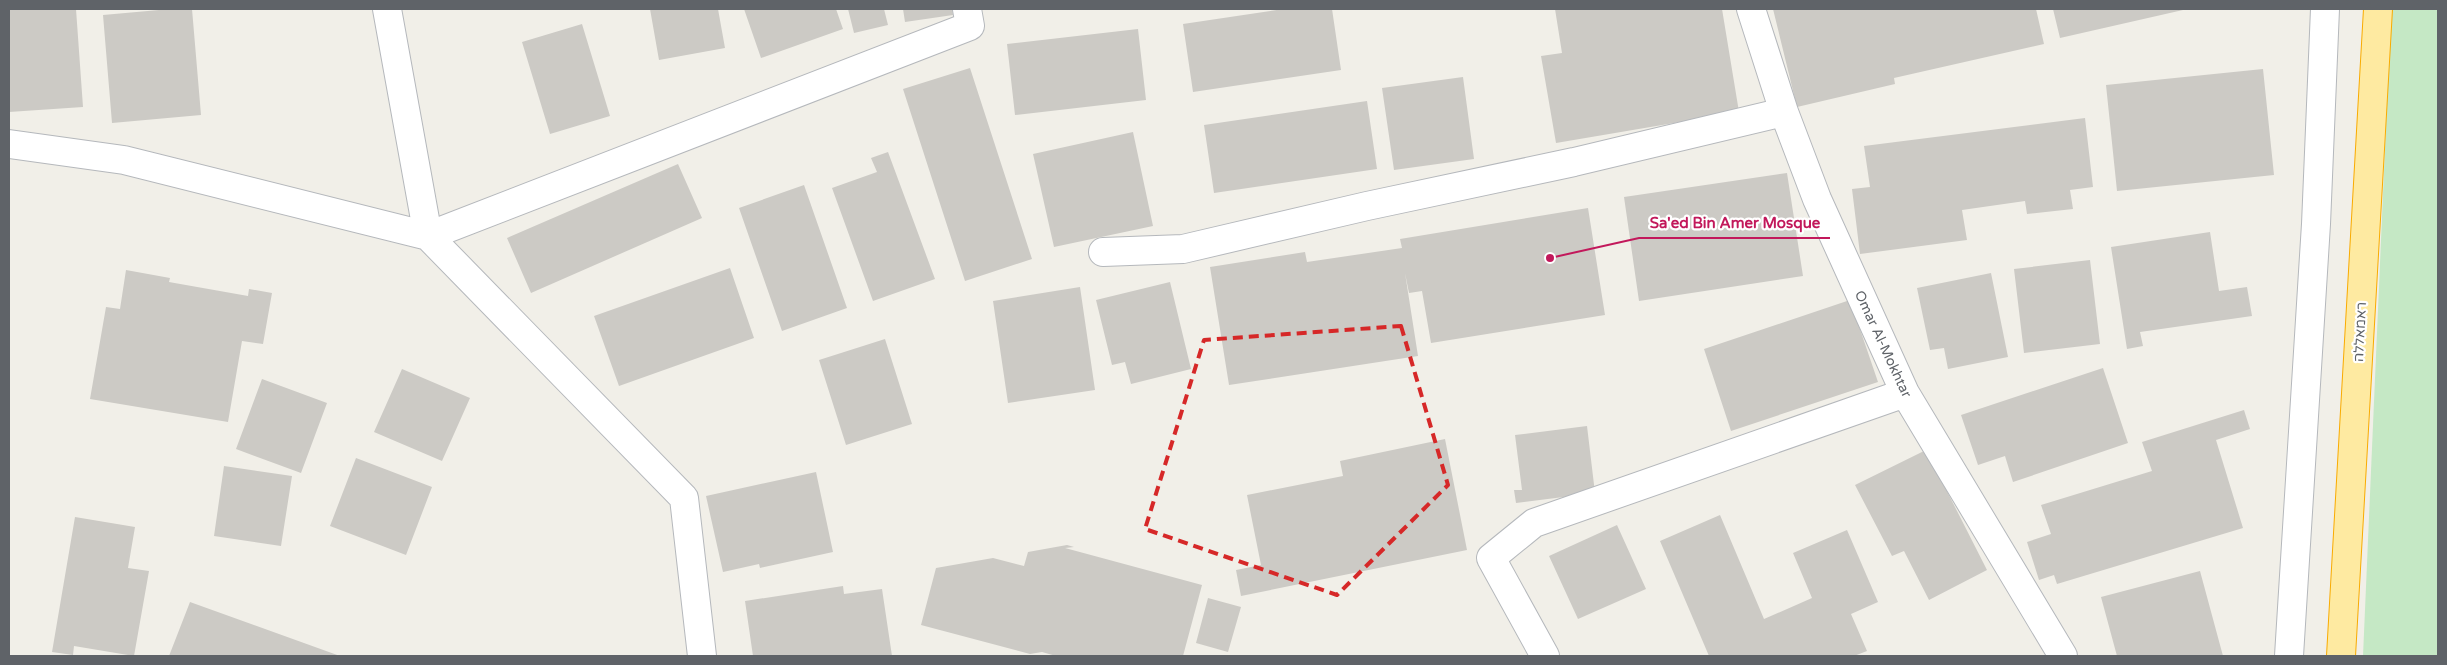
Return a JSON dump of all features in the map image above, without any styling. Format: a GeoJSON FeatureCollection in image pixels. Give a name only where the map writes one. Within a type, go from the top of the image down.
{"type":"FeatureCollection","features":[{"type":"Feature","properties":{"kind":"highway","name":"ראמאללה"},"geometry":{"type":"LineString","coordinates":[[2341,656],[2378,9]]}},
{"type":"Feature","properties":{"kind":"street"},"geometry":{"type":"LineString","coordinates":[[387,9],[428,236]]}},
{"type":"Feature","properties":{"kind":"street","name":"Omar Al-Mokhtar"},"geometry":{"type":"LineString","coordinates":[[1751,9],[1784,112],[1818,199],[1905,393],[2063,656]]}},
{"type":"Feature","properties":{"kind":"street"},"geometry":{"type":"LineString","coordinates":[[2289,656],[2316,224],[2325,9]]}},
{"type":"Feature","properties":{"kind":"street"},"geometry":{"type":"LineString","coordinates":[[428,236],[968,17]]}},
{"type":"Feature","properties":{"kind":"street"},"geometry":{"type":"LineString","coordinates":[[1103,252],[1183,249],[1367,206],[1574,162],[1784,112]]}},
{"type":"Feature","properties":{"kind":"street"},"geometry":{"type":"LineString","coordinates":[[9,144],[124,160],[428,236],[684,498],[702,656]]}},
{"type":"Feature","properties":{"kind":"street"},"geometry":{"type":"LineString","coordinates":[[1545,656],[1492,558],[1534,523],[1905,393]]}},
{"type":"Feature","properties":{"kind":"highlighted area"},"geometry":{"type":"Polygon","coordinates":[[[1401,326],[1448,485],[1337,595],[1145,529],[1204,340],[1401,326]]]}},
{"type":"Feature","properties":{"kind":"green space"},"geometry":{"type":"Polygon","coordinates":[[[2391,9],[2438,9],[2438,656],[2363,656],[2391,9]]]}},
{"type":"Feature","properties":{"kind":"building"},"geometry":{"type":"Polygon","coordinates":[[[9,9],[76,9],[83,107],[9,112],[9,9]]]}},
{"type":"Feature","properties":{"kind":"building"},"geometry":{"type":"Polygon","coordinates":[[[192,9],[201,115],[112,123],[103,15],[192,9]]]}},
{"type":"Feature","properties":{"kind":"building"},"geometry":{"type":"Polygon","coordinates":[[[650,9],[718,9],[725,48],[659,60],[650,9]]]}},
{"type":"Feature","properties":{"kind":"building"},"geometry":{"type":"Polygon","coordinates":[[[744,9],[836,9],[843,29],[761,58],[744,9]]]}},
{"type":"Feature","properties":{"kind":"building"},"geometry":{"type":"Polygon","coordinates":[[[848,9],[884,9],[888,25],[854,33],[848,9]]]}},
{"type":"Feature","properties":{"kind":"building"},"geometry":{"type":"Polygon","coordinates":[[[903,9],[952,9],[953,15],[905,22],[903,9]]]}},
{"type":"Feature","properties":{"kind":"building"},"geometry":{"type":"Polygon","coordinates":[[[1283,9],[1332,9],[1341,70],[1193,92],[1183,24],[1283,9]]]}},
{"type":"Feature","properties":{"kind":"building"},"geometry":{"type":"Polygon","coordinates":[[[1555,9],[1722,9],[1739,112],[1556,143],[1541,56],[1562,53],[1555,9]]]}},
{"type":"Feature","properties":{"kind":"building"},"geometry":{"type":"Polygon","coordinates":[[[1773,9],[2036,9],[2044,44],[1894,78],[1895,84],[1797,107],[1773,9]]]}},
{"type":"Feature","properties":{"kind":"building"},"geometry":{"type":"Polygon","coordinates":[[[2053,9],[2183,9],[2183,10],[2060,38],[2053,9]]]}},
{"type":"Feature","properties":{"kind":"building"},"geometry":{"type":"Polygon","coordinates":[[[582,24],[610,116],[550,134],[522,42],[582,24]]]}},
{"type":"Feature","properties":{"kind":"building"},"geometry":{"type":"Polygon","coordinates":[[[1138,29],[1146,100],[1015,115],[1007,44],[1138,29]]]}},
{"type":"Feature","properties":{"kind":"building"},"geometry":{"type":"Polygon","coordinates":[[[970,68],[1032,259],[965,281],[903,89],[970,68]]]}},
{"type":"Feature","properties":{"kind":"building"},"geometry":{"type":"Polygon","coordinates":[[[2263,69],[2274,175],[2117,191],[2106,85],[2263,69]]]}},
{"type":"Feature","properties":{"kind":"building"},"geometry":{"type":"Polygon","coordinates":[[[1463,77],[1474,159],[1394,170],[1382,88],[1463,77]]]}},
{"type":"Feature","properties":{"kind":"building"},"geometry":{"type":"Polygon","coordinates":[[[1367,101],[1377,169],[1214,193],[1204,125],[1367,101]]]}},
{"type":"Feature","properties":{"kind":"building"},"geometry":{"type":"Polygon","coordinates":[[[2085,118],[2093,187],[2070,190],[2073,209],[2027,214],[2025,201],[1962,210],[1967,240],[1860,254],[1852,189],[1870,187],[1864,146],[2085,118]]]}},
{"type":"Feature","properties":{"kind":"building"},"geometry":{"type":"Polygon","coordinates":[[[1133,132],[1153,226],[1054,247],[1033,154],[1133,132]]]}},
{"type":"Feature","properties":{"kind":"building"},"geometry":{"type":"Polygon","coordinates":[[[888,152],[935,279],[873,301],[832,188],[877,172],[871,158],[888,152]]]}},
{"type":"Feature","properties":{"kind":"building"},"geometry":{"type":"Polygon","coordinates":[[[678,164],[702,218],[531,293],[507,238],[678,164]]]}},
{"type":"Feature","properties":{"kind":"building"},"geometry":{"type":"Polygon","coordinates":[[[1787,173],[1803,276],[1639,301],[1624,197],[1787,173]]]}},
{"type":"Feature","properties":{"kind":"building"},"geometry":{"type":"Polygon","coordinates":[[[804,185],[847,308],[782,331],[739,208],[804,185]]]}},
{"type":"Feature","properties":{"kind":"building"},"geometry":{"type":"Polygon","coordinates":[[[1588,208],[1605,315],[1431,343],[1422,291],[1409,293],[1405,273],[1418,356],[1229,385],[1210,267],[1305,252],[1307,262],[1402,248],[1400,239],[1588,208]]]}},
{"type":"Feature","properties":{"kind":"building"},"geometry":{"type":"Polygon","coordinates":[[[2210,232],[2219,291],[2247,287],[2252,316],[2140,332],[2143,346],[2127,349],[2111,247],[2210,232]]]}},
{"type":"Feature","properties":{"kind":"building"},"geometry":{"type":"Polygon","coordinates":[[[2090,260],[2100,344],[2024,353],[2014,269],[2090,260]]]}},
{"type":"Feature","properties":{"kind":"building"},"geometry":{"type":"Polygon","coordinates":[[[730,268],[754,338],[619,386],[594,316],[730,268]]]}},
{"type":"Feature","properties":{"kind":"building"},"geometry":{"type":"Polygon","coordinates":[[[126,270],[170,278],[169,282],[248,296],[249,289],[272,293],[263,344],[242,341],[228,422],[90,399],[106,307],[120,309],[126,270]]]}},
{"type":"Feature","properties":{"kind":"building"},"geometry":{"type":"Polygon","coordinates":[[[1991,273],[2008,357],[1948,369],[1944,348],[1930,350],[1917,288],[1991,273]]]}},
{"type":"Feature","properties":{"kind":"building"},"geometry":{"type":"Polygon","coordinates":[[[1170,282],[1191,369],[1131,384],[1125,362],[1112,365],[1096,300],[1170,282]]]}},
{"type":"Feature","properties":{"kind":"building"},"geometry":{"type":"Polygon","coordinates":[[[1080,287],[1095,390],[1008,403],[993,301],[1080,287]]]}},
{"type":"Feature","properties":{"kind":"building"},"geometry":{"type":"Polygon","coordinates":[[[1850,300],[1878,382],[1731,431],[1704,349],[1850,300]]]}},
{"type":"Feature","properties":{"kind":"building"},"geometry":{"type":"Polygon","coordinates":[[[885,339],[912,424],[846,445],[819,360],[885,339]]]}},
{"type":"Feature","properties":{"kind":"building"},"geometry":{"type":"Polygon","coordinates":[[[2103,368],[2128,443],[2013,482],[2005,456],[1978,465],[1961,415],[2103,368]]]}},
{"type":"Feature","properties":{"kind":"building"},"geometry":{"type":"Polygon","coordinates":[[[402,369],[470,398],[442,461],[374,432],[402,369]]]}},
{"type":"Feature","properties":{"kind":"building"},"geometry":{"type":"Polygon","coordinates":[[[262,379],[327,403],[301,473],[236,449],[262,379]]]}},
{"type":"Feature","properties":{"kind":"building"},"geometry":{"type":"Polygon","coordinates":[[[2244,410],[2250,429],[2216,440],[2243,528],[2057,584],[2054,575],[2039,580],[2027,542],[2051,534],[2041,505],[2152,471],[2142,442],[2244,410]]]}},
{"type":"Feature","properties":{"kind":"building"},"geometry":{"type":"Polygon","coordinates":[[[1587,426],[1595,493],[1516,503],[1514,490],[1522,490],[1515,435],[1587,426]]]}},
{"type":"Feature","properties":{"kind":"building"},"geometry":{"type":"Polygon","coordinates":[[[1445,439],[1467,550],[1241,596],[1236,570],[1261,565],[1247,495],[1343,476],[1340,461],[1445,439]]]}},
{"type":"Feature","properties":{"kind":"building"},"geometry":{"type":"Polygon","coordinates":[[[1926,450],[1987,570],[1929,600],[1904,551],[1892,556],[1855,485],[1926,450]]]}},
{"type":"Feature","properties":{"kind":"building"},"geometry":{"type":"Polygon","coordinates":[[[356,458],[432,487],[406,555],[330,526],[356,458]]]}},
{"type":"Feature","properties":{"kind":"building"},"geometry":{"type":"Polygon","coordinates":[[[224,466],[292,476],[281,546],[214,536],[224,466]]]}},
{"type":"Feature","properties":{"kind":"building"},"geometry":{"type":"Polygon","coordinates":[[[816,472],[833,552],[760,568],[759,564],[723,572],[706,496],[816,472]]]}},
{"type":"Feature","properties":{"kind":"building"},"geometry":{"type":"Polygon","coordinates":[[[1720,515],[1764,619],[1812,598],[1793,553],[1847,530],[1878,602],[1851,614],[1867,651],[1854,656],[1709,656],[1660,541],[1720,515]]]}},
{"type":"Feature","properties":{"kind":"building"},"geometry":{"type":"Polygon","coordinates":[[[75,517],[135,527],[128,568],[149,571],[134,656],[74,646],[73,655],[52,652],[75,517]]]}},
{"type":"Feature","properties":{"kind":"building"},"geometry":{"type":"Polygon","coordinates":[[[1617,525],[1646,589],[1578,619],[1549,556],[1617,525]]]}},
{"type":"Feature","properties":{"kind":"building"},"geometry":{"type":"Polygon","coordinates":[[[1067,545],[1074,547],[1065,548],[1202,585],[1183,656],[1056,656],[1042,652],[1030,654],[921,625],[936,568],[993,558],[1024,566],[1028,552],[1067,545]]]}},
{"type":"Feature","properties":{"kind":"building"},"geometry":{"type":"Polygon","coordinates":[[[2200,571],[2223,656],[2117,656],[2101,597],[2200,571]]]}},
{"type":"Feature","properties":{"kind":"building"},"geometry":{"type":"Polygon","coordinates":[[[843,586],[844,594],[882,589],[892,656],[753,656],[745,601],[843,586]]]}},
{"type":"Feature","properties":{"kind":"building"},"geometry":{"type":"Polygon","coordinates":[[[1208,598],[1241,607],[1228,652],[1196,643],[1208,598]]]}},
{"type":"Feature","properties":{"kind":"building"},"geometry":{"type":"Polygon","coordinates":[[[190,602],[340,656],[169,656],[190,602]]]}},
{"type":"Feature","properties":{"kind":"place","name":"Sa'ed Bin Amer Mosque"},"geometry":{"type":"Point","coordinates":[1550,258]}}]}
